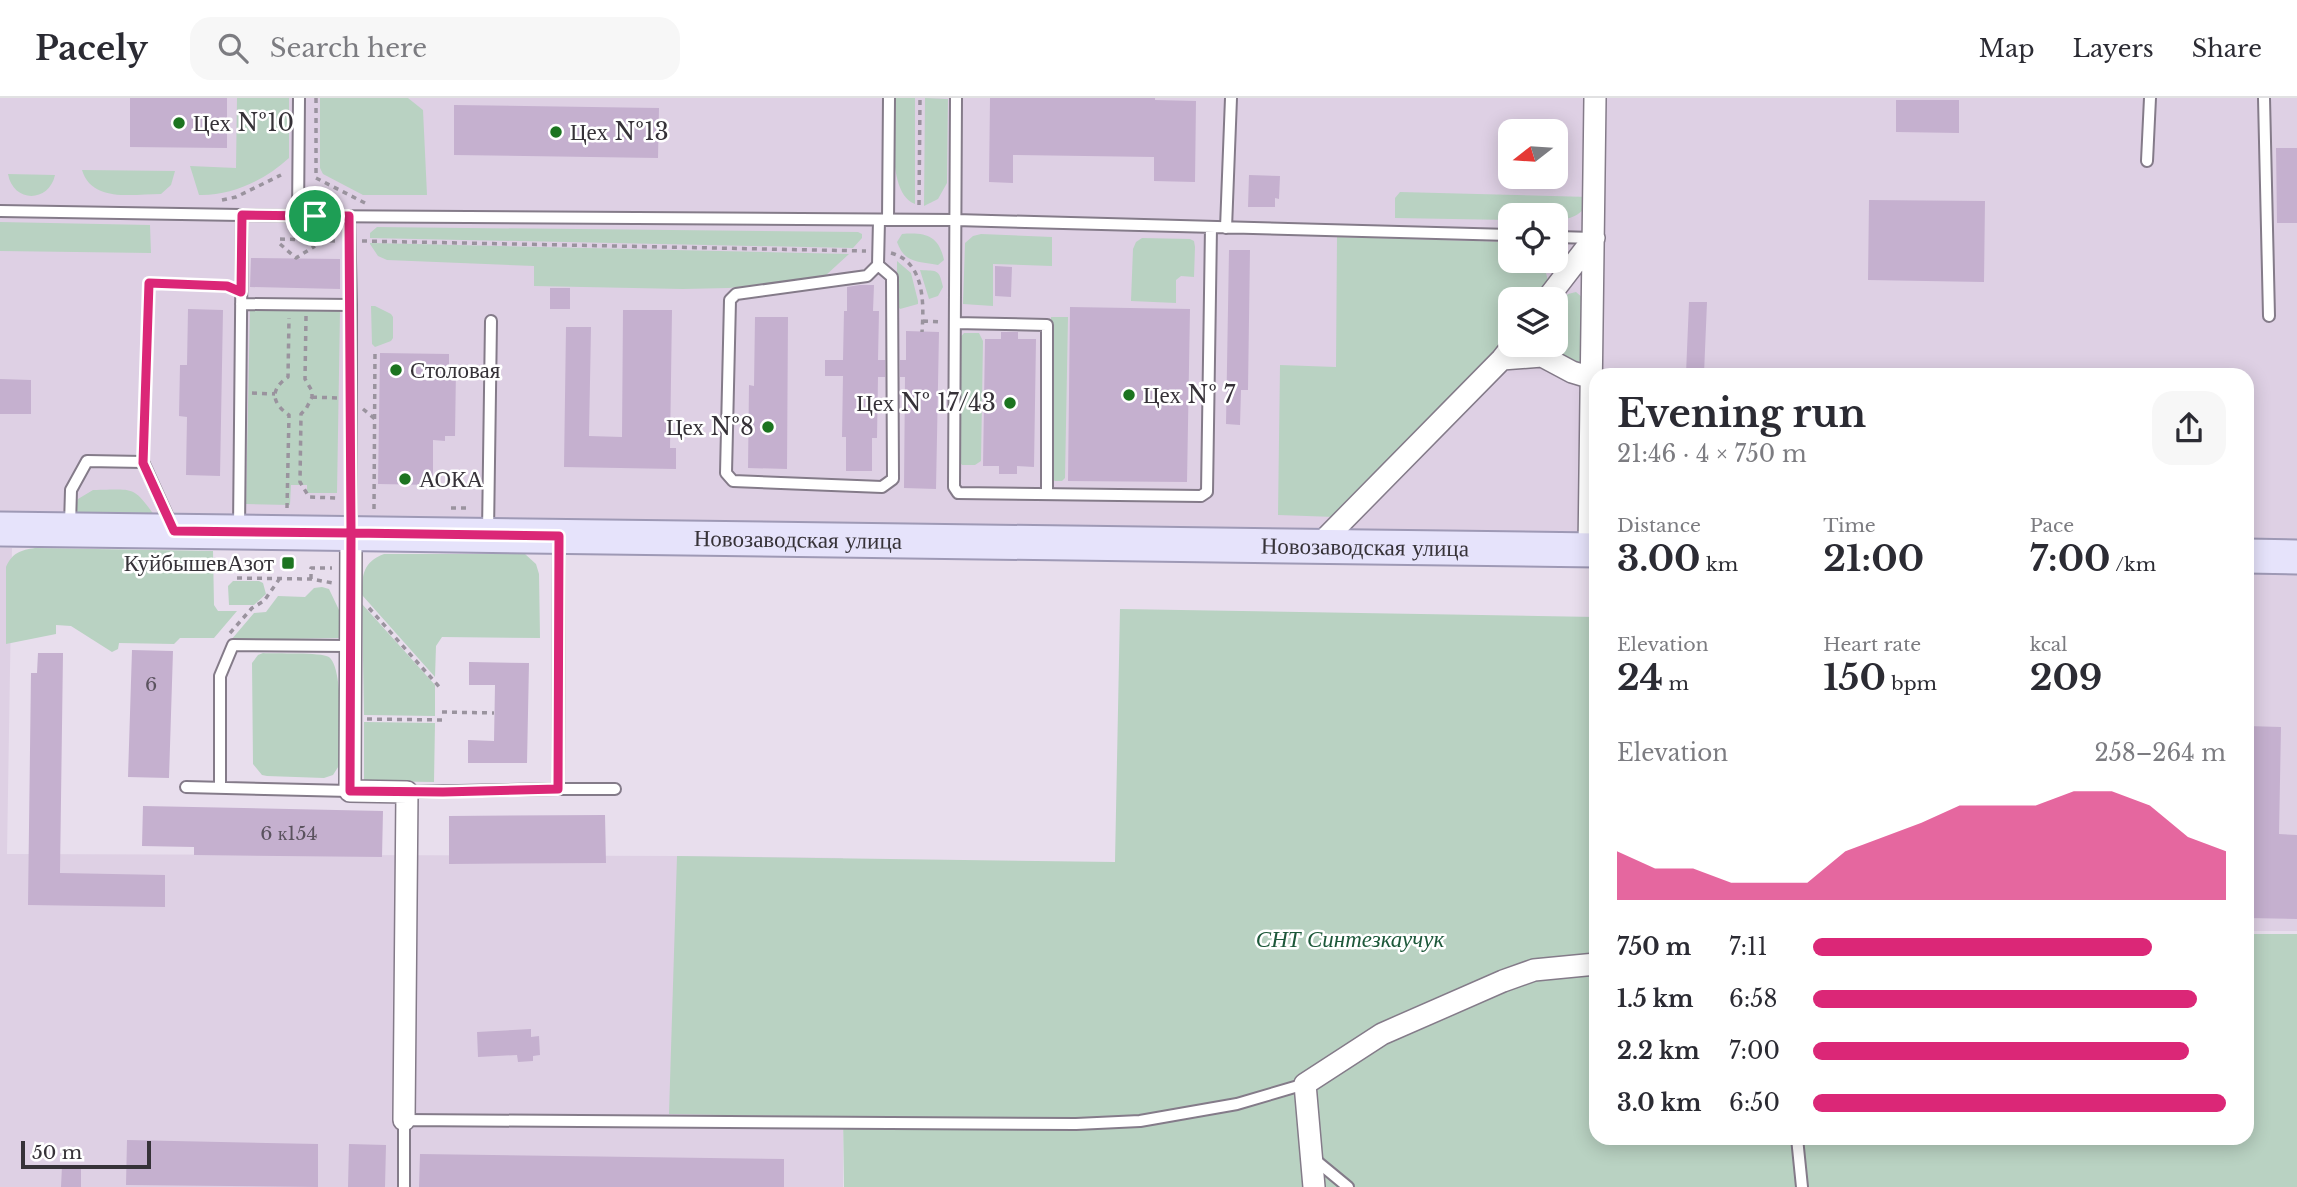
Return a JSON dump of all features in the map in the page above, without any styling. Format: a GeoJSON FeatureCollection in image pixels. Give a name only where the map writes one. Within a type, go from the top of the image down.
{"type":"FeatureCollection","features":[{"type":"Feature","properties":{"kind":"main road","name":"Новозаводская улица"},"geometry":{"type":"LineString","coordinates":[[0,528],[1589,550]]}},
{"type":"Feature","properties":{"kind":"main road"},"geometry":{"type":"LineString","coordinates":[[2254,556],[2297,557]]}},
{"type":"Feature","properties":{"kind":"street"},"geometry":{"type":"LineString","coordinates":[[1594,368],[1595,98]]}},
{"type":"Feature","properties":{"kind":"street"},"geometry":{"type":"LineString","coordinates":[[1557,287],[1594,238]]}},
{"type":"Feature","properties":{"kind":"street"},"geometry":{"type":"LineString","coordinates":[[1317,547],[1503,357]]}},
{"type":"Feature","properties":{"kind":"street"},"geometry":{"type":"LineString","coordinates":[[1544,357],[1572,372],[1589,377]]}},
{"type":"Feature","properties":{"kind":"street"},"geometry":{"type":"LineString","coordinates":[[351,533],[350,791],[407,792],[404,1120]]}},
{"type":"Feature","properties":{"kind":"street"},"geometry":{"type":"LineString","coordinates":[[1314,1187],[1305,1084],[1382,1034],[1503,981],[1534,970],[1589,965]]}},
{"type":"Feature","properties":{"kind":"lane"},"geometry":{"type":"LineString","coordinates":[[298,216],[299,98]]}},
{"type":"Feature","properties":{"kind":"lane"},"geometry":{"type":"LineString","coordinates":[[878,265],[892,277],[892,479],[882,487],[733,481],[726,473],[730,300],[736,295],[867,276],[878,265],[889,98]]}},
{"type":"Feature","properties":{"kind":"lane"},"geometry":{"type":"LineString","coordinates":[[956,98],[954,487],[958,492],[1201,496],[1207,492],[1211,227]]}},
{"type":"Feature","properties":{"kind":"lane"},"geometry":{"type":"LineString","coordinates":[[1226,228],[1231,98]]}},
{"type":"Feature","properties":{"kind":"lane"},"geometry":{"type":"LineString","coordinates":[[2147,161],[2150,98]]}},
{"type":"Feature","properties":{"kind":"lane"},"geometry":{"type":"LineString","coordinates":[[2264,98],[2269,316]]}},
{"type":"Feature","properties":{"kind":"lane"},"geometry":{"type":"LineString","coordinates":[[0,211],[298,216],[956,220],[1498,235]]}},
{"type":"Feature","properties":{"kind":"lane"},"geometry":{"type":"LineString","coordinates":[[239,532],[242,215]]}},
{"type":"Feature","properties":{"kind":"lane"},"geometry":{"type":"LineString","coordinates":[[349,216],[351,533]]}},
{"type":"Feature","properties":{"kind":"lane"},"geometry":{"type":"LineString","coordinates":[[1568,237],[1594,238]]}},
{"type":"Feature","properties":{"kind":"lane"},"geometry":{"type":"LineString","coordinates":[[241,304],[351,305]]}},
{"type":"Feature","properties":{"kind":"lane"},"geometry":{"type":"LineString","coordinates":[[488,535],[491,321]]}},
{"type":"Feature","properties":{"kind":"lane"},"geometry":{"type":"LineString","coordinates":[[955,323],[1046,325],[1046,494]]}},
{"type":"Feature","properties":{"kind":"lane"},"geometry":{"type":"LineString","coordinates":[[70,530],[72,490],[87,461],[143,463],[174,531]]}},
{"type":"Feature","properties":{"kind":"lane"},"geometry":{"type":"LineString","coordinates":[[558,789],[559,536]]}},
{"type":"Feature","properties":{"kind":"lane"},"geometry":{"type":"LineString","coordinates":[[220,787],[220,676],[233,645],[350,646]]}},
{"type":"Feature","properties":{"kind":"lane"},"geometry":{"type":"LineString","coordinates":[[186,786],[350,791]]}},
{"type":"Feature","properties":{"kind":"lane"},"geometry":{"type":"LineString","coordinates":[[407,792],[615,789]]}},
{"type":"Feature","properties":{"kind":"lane"},"geometry":{"type":"LineString","coordinates":[[404,1187],[404,1120],[1063,1124],[1140,1121],[1237,1104],[1305,1084]]}},
{"type":"Feature","properties":{"kind":"lane"},"geometry":{"type":"LineString","coordinates":[[1798,1145],[1802,1187]]}},
{"type":"Feature","properties":{"kind":"lane"},"geometry":{"type":"LineString","coordinates":[[1312,1157],[1348,1187]]}},
{"type":"Feature","properties":{"kind":"path"},"geometry":{"type":"LineString","coordinates":[[316,178],[317,98]]}},
{"type":"Feature","properties":{"kind":"path"},"geometry":{"type":"LineString","coordinates":[[919,205],[920,98]]}},
{"type":"Feature","properties":{"kind":"path"},"geometry":{"type":"LineString","coordinates":[[315,246],[296,258],[280,242],[879,251],[895,254],[915,270],[924,300],[922,332]]}},
{"type":"Feature","properties":{"kind":"path"},"geometry":{"type":"LineString","coordinates":[[143,463],[149,283],[227,286],[241,292]]}},
{"type":"Feature","properties":{"kind":"path"},"geometry":{"type":"LineString","coordinates":[[287,508],[289,415],[278,405],[275,394],[278,384],[288,377],[289,305]]}},
{"type":"Feature","properties":{"kind":"path"},"geometry":{"type":"LineString","coordinates":[[306,305],[304,379],[310,385],[312,397],[310,404],[301,414],[300,482],[309,498],[338,498]]}},
{"type":"Feature","properties":{"kind":"path"},"geometry":{"type":"LineString","coordinates":[[923,321],[955,323]]}},
{"type":"Feature","properties":{"kind":"path"},"geometry":{"type":"LineString","coordinates":[[374,509],[375,351]]}},
{"type":"Feature","properties":{"kind":"path"},"geometry":{"type":"LineString","coordinates":[[240,392],[275,394]]}},
{"type":"Feature","properties":{"kind":"path"},"geometry":{"type":"LineString","coordinates":[[311,579],[311,568],[337,568]]}},
{"type":"Feature","properties":{"kind":"path"},"geometry":{"type":"LineString","coordinates":[[228,636],[252,608],[264,601],[280,578]]}},
{"type":"Feature","properties":{"kind":"path"},"geometry":{"type":"LineString","coordinates":[[237,579],[311,579],[326,580],[339,585]]}},
{"type":"Feature","properties":{"kind":"path"},"geometry":{"type":"LineString","coordinates":[[368,607],[442,690]]}},
{"type":"Feature","properties":{"kind":"path"},"geometry":{"type":"LineString","coordinates":[[442,712],[494,713]]}},
{"type":"Feature","properties":{"kind":"path"},"geometry":{"type":"LineString","coordinates":[[360,719],[442,720]]}},
{"type":"Feature","properties":{"kind":"shaded area"},"geometry":{"type":"Polygon","coordinates":[[[0,98],[2297,98],[2297,557],[2254,556],[2254,368],[1589,368],[1589,548],[0,529],[0,98]]]}},
{"type":"Feature","properties":{"kind":"shaded area"},"geometry":{"type":"Polygon","coordinates":[[[0,548],[12,548],[7,854],[843,858],[843,1187],[0,1187],[0,548]]]}},
{"type":"Feature","properties":{"kind":"shaded area"},"geometry":{"type":"Polygon","coordinates":[[[2254,561],[2297,561],[2297,931],[2254,931],[2254,561]]]}},
{"type":"Feature","properties":{"kind":"green space"},"geometry":{"type":"Polygon","coordinates":[[[237,98],[289,98],[289,158],[259,180],[236,190],[199,195],[190,166],[236,168],[237,98]]]}},
{"type":"Feature","properties":{"kind":"green space"},"geometry":{"type":"Polygon","coordinates":[[[320,98],[408,98],[423,110],[427,195],[363,195],[323,174],[320,168],[320,98]]]}},
{"type":"Feature","properties":{"kind":"green space"},"geometry":{"type":"Polygon","coordinates":[[[895,98],[915,98],[915,204],[906,197],[896,173],[895,98]]]}},
{"type":"Feature","properties":{"kind":"green space"},"geometry":{"type":"Polygon","coordinates":[[[925,98],[948,99],[947,183],[938,199],[924,206],[925,98]]]}},
{"type":"Feature","properties":{"kind":"green space"},"geometry":{"type":"Polygon","coordinates":[[[82,170],[175,171],[171,185],[161,194],[126,195],[95,188],[87,181],[82,170]]]}},
{"type":"Feature","properties":{"kind":"green space"},"geometry":{"type":"Polygon","coordinates":[[[8,174],[55,175],[46,191],[31,196],[17,190],[11,184],[8,174]]]}},
{"type":"Feature","properties":{"kind":"green space"},"geometry":{"type":"Polygon","coordinates":[[[1400,192],[1589,197],[1585,208],[1568,218],[1568,203],[1498,203],[1498,220],[1395,218],[1395,198],[1400,192]]]}},
{"type":"Feature","properties":{"kind":"green space"},"geometry":{"type":"Polygon","coordinates":[[[0,222],[150,225],[151,253],[0,251],[0,222]]]}},
{"type":"Feature","properties":{"kind":"green space"},"geometry":{"type":"Polygon","coordinates":[[[377,227],[858,232],[862,234],[862,238],[853,248],[370,238],[370,233],[377,227]]]}},
{"type":"Feature","properties":{"kind":"green space"},"geometry":{"type":"Polygon","coordinates":[[[902,234],[930,237],[939,246],[944,260],[938,265],[908,258],[897,242],[902,234]]]}},
{"type":"Feature","properties":{"kind":"green space"},"geometry":{"type":"Polygon","coordinates":[[[981,234],[1052,237],[1052,266],[993,264],[993,306],[963,304],[965,243],[973,236],[981,234]]]}},
{"type":"Feature","properties":{"kind":"green space"},"geometry":{"type":"Polygon","coordinates":[[[1337,237],[1498,242],[1498,273],[1546,273],[1548,281],[1545,287],[1498,287],[1498,347],[1335,517],[1278,515],[1280,365],[1336,367],[1337,237]]]}},
{"type":"Feature","properties":{"kind":"green space"},"geometry":{"type":"Polygon","coordinates":[[[1142,238],[1194,241],[1194,277],[1181,276],[1176,280],[1176,303],[1131,301],[1133,249],[1136,242],[1142,238]]]}},
{"type":"Feature","properties":{"kind":"green space"},"geometry":{"type":"Polygon","coordinates":[[[370,243],[849,254],[825,276],[729,288],[534,286],[534,266],[387,260],[378,256],[370,243]]]}},
{"type":"Feature","properties":{"kind":"green space"},"geometry":{"type":"Polygon","coordinates":[[[897,261],[911,273],[918,301],[918,304],[900,309],[897,305],[897,261]]]}},
{"type":"Feature","properties":{"kind":"green space"},"geometry":{"type":"Polygon","coordinates":[[[920,270],[939,274],[943,287],[938,296],[929,299],[920,270]]]}},
{"type":"Feature","properties":{"kind":"green space"},"geometry":{"type":"Polygon","coordinates":[[[1576,292],[1583,298],[1582,364],[1568,357],[1568,294],[1576,292]]]}},
{"type":"Feature","properties":{"kind":"green space"},"geometry":{"type":"Polygon","coordinates":[[[371,306],[393,317],[393,338],[375,347],[372,344],[371,306]]]}},
{"type":"Feature","properties":{"kind":"green space"},"geometry":{"type":"Polygon","coordinates":[[[250,309],[340,311],[337,493],[307,493],[307,485],[291,485],[290,505],[246,504],[250,309]]]}},
{"type":"Feature","properties":{"kind":"green space"},"geometry":{"type":"Polygon","coordinates":[[[1051,317],[1068,317],[1065,478],[1062,481],[1051,478],[1051,317]]]}},
{"type":"Feature","properties":{"kind":"green space"},"geometry":{"type":"Polygon","coordinates":[[[964,333],[979,333],[983,341],[981,461],[975,465],[962,465],[959,461],[959,339],[964,333]]]}},
{"type":"Feature","properties":{"kind":"green space"},"geometry":{"type":"Polygon","coordinates":[[[93,490],[131,491],[137,494],[157,519],[73,518],[78,499],[93,490]]]}},
{"type":"Feature","properties":{"kind":"green space"},"geometry":{"type":"Polygon","coordinates":[[[35,548],[213,551],[214,605],[218,611],[237,611],[214,638],[180,638],[174,644],[119,643],[118,649],[112,652],[71,626],[56,625],[56,634],[6,644],[6,567],[18,553],[35,548]]]}},
{"type":"Feature","properties":{"kind":"green space"},"geometry":{"type":"Polygon","coordinates":[[[384,554],[525,554],[536,564],[539,574],[540,638],[442,637],[436,646],[435,677],[362,595],[365,570],[372,561],[384,554]]]}},
{"type":"Feature","properties":{"kind":"green space"},"geometry":{"type":"Polygon","coordinates":[[[233,581],[259,581],[263,583],[266,594],[254,605],[229,605],[228,586],[233,581]]]}},
{"type":"Feature","properties":{"kind":"green space"},"geometry":{"type":"Polygon","coordinates":[[[314,588],[329,589],[339,610],[340,638],[231,640],[254,613],[266,612],[278,596],[305,597],[314,588]]]}},
{"type":"Feature","properties":{"kind":"green space"},"geometry":{"type":"Polygon","coordinates":[[[362,604],[435,685],[435,716],[364,715],[362,604]]]}},
{"type":"Feature","properties":{"kind":"green space","name":"СНТ Синтезкаучук"},"geometry":{"type":"Polygon","coordinates":[[[1120,609],[1589,617],[1589,1145],[2254,1145],[2254,934],[2297,934],[2297,1187],[844,1187],[843,1117],[669,1114],[677,856],[1115,862],[1120,609]]]}},
{"type":"Feature","properties":{"kind":"green space"},"geometry":{"type":"Polygon","coordinates":[[[263,653],[324,655],[334,664],[339,690],[340,764],[333,775],[324,778],[267,776],[262,775],[253,764],[252,663],[263,653]]]}},
{"type":"Feature","properties":{"kind":"green space"},"geometry":{"type":"Polygon","coordinates":[[[364,722],[435,723],[434,782],[364,781],[364,722]]]}},
{"type":"Feature","properties":{"kind":"building","name":"Цех №10"},"geometry":{"type":"Polygon","coordinates":[[[130,98],[227,98],[227,148],[130,147],[130,98]]]}},
{"type":"Feature","properties":{"kind":"building"},"geometry":{"type":"Polygon","coordinates":[[[990,98],[1155,98],[1196,101],[1195,182],[1154,181],[1154,157],[1013,155],[1013,183],[989,182],[990,98]]]}},
{"type":"Feature","properties":{"kind":"building"},"geometry":{"type":"Polygon","coordinates":[[[1896,100],[1959,100],[1959,133],[1896,132],[1896,100]]]}},
{"type":"Feature","properties":{"kind":"building","name":"Цех №13"},"geometry":{"type":"Polygon","coordinates":[[[454,105],[659,108],[658,158],[454,155],[454,105]]]}},
{"type":"Feature","properties":{"kind":"building"},"geometry":{"type":"Polygon","coordinates":[[[2276,148],[2297,148],[2297,223],[2277,223],[2276,148]]]}},
{"type":"Feature","properties":{"kind":"building"},"geometry":{"type":"Polygon","coordinates":[[[1249,175],[1280,176],[1279,199],[1275,198],[1275,207],[1248,207],[1249,175]]]}},
{"type":"Feature","properties":{"kind":"building"},"geometry":{"type":"Polygon","coordinates":[[[1869,200],[1985,201],[1984,282],[1868,280],[1869,200]]]}},
{"type":"Feature","properties":{"kind":"building"},"geometry":{"type":"Polygon","coordinates":[[[1229,250],[1250,250],[1248,390],[1241,390],[1240,425],[1226,424],[1229,250]]]}},
{"type":"Feature","properties":{"kind":"building"},"geometry":{"type":"Polygon","coordinates":[[[251,258],[340,259],[340,289],[250,287],[251,258]]]}},
{"type":"Feature","properties":{"kind":"building"},"geometry":{"type":"Polygon","coordinates":[[[995,266],[1012,267],[1011,297],[995,296],[995,266]]]}},
{"type":"Feature","properties":{"kind":"building"},"geometry":{"type":"Polygon","coordinates":[[[874,285],[873,311],[879,311],[878,360],[885,360],[885,377],[878,377],[877,438],[872,438],[872,471],[846,471],[846,437],[842,437],[843,376],[825,376],[825,360],[843,360],[847,287],[874,285]]]}},
{"type":"Feature","properties":{"kind":"building"},"geometry":{"type":"Polygon","coordinates":[[[550,288],[570,288],[570,309],[550,309],[550,288]]]}},
{"type":"Feature","properties":{"kind":"building"},"geometry":{"type":"Polygon","coordinates":[[[1689,302],[1707,302],[1704,368],[1686,368],[1689,302]]]}},
{"type":"Feature","properties":{"kind":"building","name":"Цех № 7"},"geometry":{"type":"Polygon","coordinates":[[[1070,307],[1190,309],[1187,482],[1068,481],[1070,307]]]}},
{"type":"Feature","properties":{"kind":"building"},"geometry":{"type":"Polygon","coordinates":[[[188,309],[223,310],[220,476],[186,475],[187,417],[179,416],[180,365],[187,365],[188,309]]]}},
{"type":"Feature","properties":{"kind":"building"},"geometry":{"type":"Polygon","coordinates":[[[623,310],[672,310],[670,448],[676,448],[676,469],[564,467],[566,327],[591,327],[589,436],[622,437],[623,310]]]}},
{"type":"Feature","properties":{"kind":"building","name":"Цех №8"},"geometry":{"type":"Polygon","coordinates":[[[755,317],[788,317],[787,469],[748,468],[749,385],[754,386],[755,317]]]}},
{"type":"Feature","properties":{"kind":"building"},"geometry":{"type":"Polygon","coordinates":[[[906,331],[939,332],[936,489],[904,488],[905,377],[900,377],[900,360],[906,360],[906,331]]]}},
{"type":"Feature","properties":{"kind":"building","name":"Цех № 17/43"},"geometry":{"type":"Polygon","coordinates":[[[1001,332],[1018,332],[1018,339],[1036,339],[1034,467],[1017,466],[1017,474],[999,474],[999,466],[983,466],[985,339],[1001,339],[1001,332]]]}},
{"type":"Feature","properties":{"kind":"building"},"geometry":{"type":"Polygon","coordinates":[[[380,353],[449,354],[449,368],[456,368],[455,436],[445,436],[445,441],[433,440],[433,485],[378,484],[380,353]]]}},
{"type":"Feature","properties":{"kind":"building"},"geometry":{"type":"Polygon","coordinates":[[[0,379],[31,380],[31,414],[0,414],[0,379]]]}},
{"type":"Feature","properties":{"kind":"building"},"geometry":{"type":"Polygon","coordinates":[[[132,650],[173,651],[169,778],[128,777],[132,650]]]}},
{"type":"Feature","properties":{"kind":"building"},"geometry":{"type":"Polygon","coordinates":[[[38,653],[63,653],[60,873],[165,875],[165,907],[28,905],[31,673],[37,673],[38,653]]]}},
{"type":"Feature","properties":{"kind":"building"},"geometry":{"type":"Polygon","coordinates":[[[469,662],[529,663],[527,763],[468,763],[468,740],[494,741],[495,685],[469,685],[469,662]]]}},
{"type":"Feature","properties":{"kind":"building"},"geometry":{"type":"Polygon","coordinates":[[[2254,726],[2281,727],[2279,834],[2297,835],[2297,919],[2254,918],[2254,726]]]}},
{"type":"Feature","properties":{"kind":"building"},"geometry":{"type":"Polygon","coordinates":[[[143,806],[383,811],[382,857],[194,855],[194,847],[142,846],[143,806]]]}},
{"type":"Feature","properties":{"kind":"building"},"geometry":{"type":"Polygon","coordinates":[[[605,815],[606,863],[449,864],[449,816],[605,815]]]}},
{"type":"Feature","properties":{"kind":"building"},"geometry":{"type":"Polygon","coordinates":[[[531,1029],[531,1037],[539,1036],[540,1055],[533,1056],[533,1061],[518,1062],[517,1055],[478,1057],[477,1032],[531,1029]]]}},
{"type":"Feature","properties":{"kind":"building"},"geometry":{"type":"Polygon","coordinates":[[[127,1140],[318,1144],[318,1187],[126,1185],[127,1140]]]}},
{"type":"Feature","properties":{"kind":"building"},"geometry":{"type":"Polygon","coordinates":[[[349,1144],[386,1145],[385,1187],[348,1187],[349,1144]]]}},
{"type":"Feature","properties":{"kind":"building"},"geometry":{"type":"Polygon","coordinates":[[[420,1154],[784,1159],[784,1187],[419,1187],[420,1154]]]}},
{"type":"Feature","properties":{"kind":"building"},"geometry":{"type":"Polygon","coordinates":[[[62,1166],[81,1166],[81,1187],[61,1187],[62,1166]]]}},
{"type":"Feature","properties":{"kind":"place","name":"Цех №10"},"geometry":{"type":"Point","coordinates":[179,123]}},
{"type":"Feature","properties":{"kind":"place","name":"Цех №13"},"geometry":{"type":"Point","coordinates":[556,132]}},
{"type":"Feature","properties":{"kind":"place","name":"Столовая"},"geometry":{"type":"Point","coordinates":[396,370]}},
{"type":"Feature","properties":{"kind":"place","name":"Цех № 7"},"geometry":{"type":"Point","coordinates":[1129,395]}},
{"type":"Feature","properties":{"kind":"place","name":"Цех № 17/43"},"geometry":{"type":"Point","coordinates":[1010,403]}},
{"type":"Feature","properties":{"kind":"place","name":"Цех №8"},"geometry":{"type":"Point","coordinates":[768,427]}},
{"type":"Feature","properties":{"kind":"place","name":"АОКА"},"geometry":{"type":"Point","coordinates":[405,479]}},
{"type":"Feature","properties":{"kind":"place","name":"КуйбышевАзот"},"geometry":{"type":"Point","coordinates":[288,563]}},
{"type":"Feature","properties":{"kind":"route"},"geometry":{"type":"LineString","coordinates":[[315,216],[242,215],[241,292],[227,286],[149,283],[143,463],[174,531],[351,533],[350,791],[558,789],[559,536],[351,533],[349,216],[315,216]]}}]}
